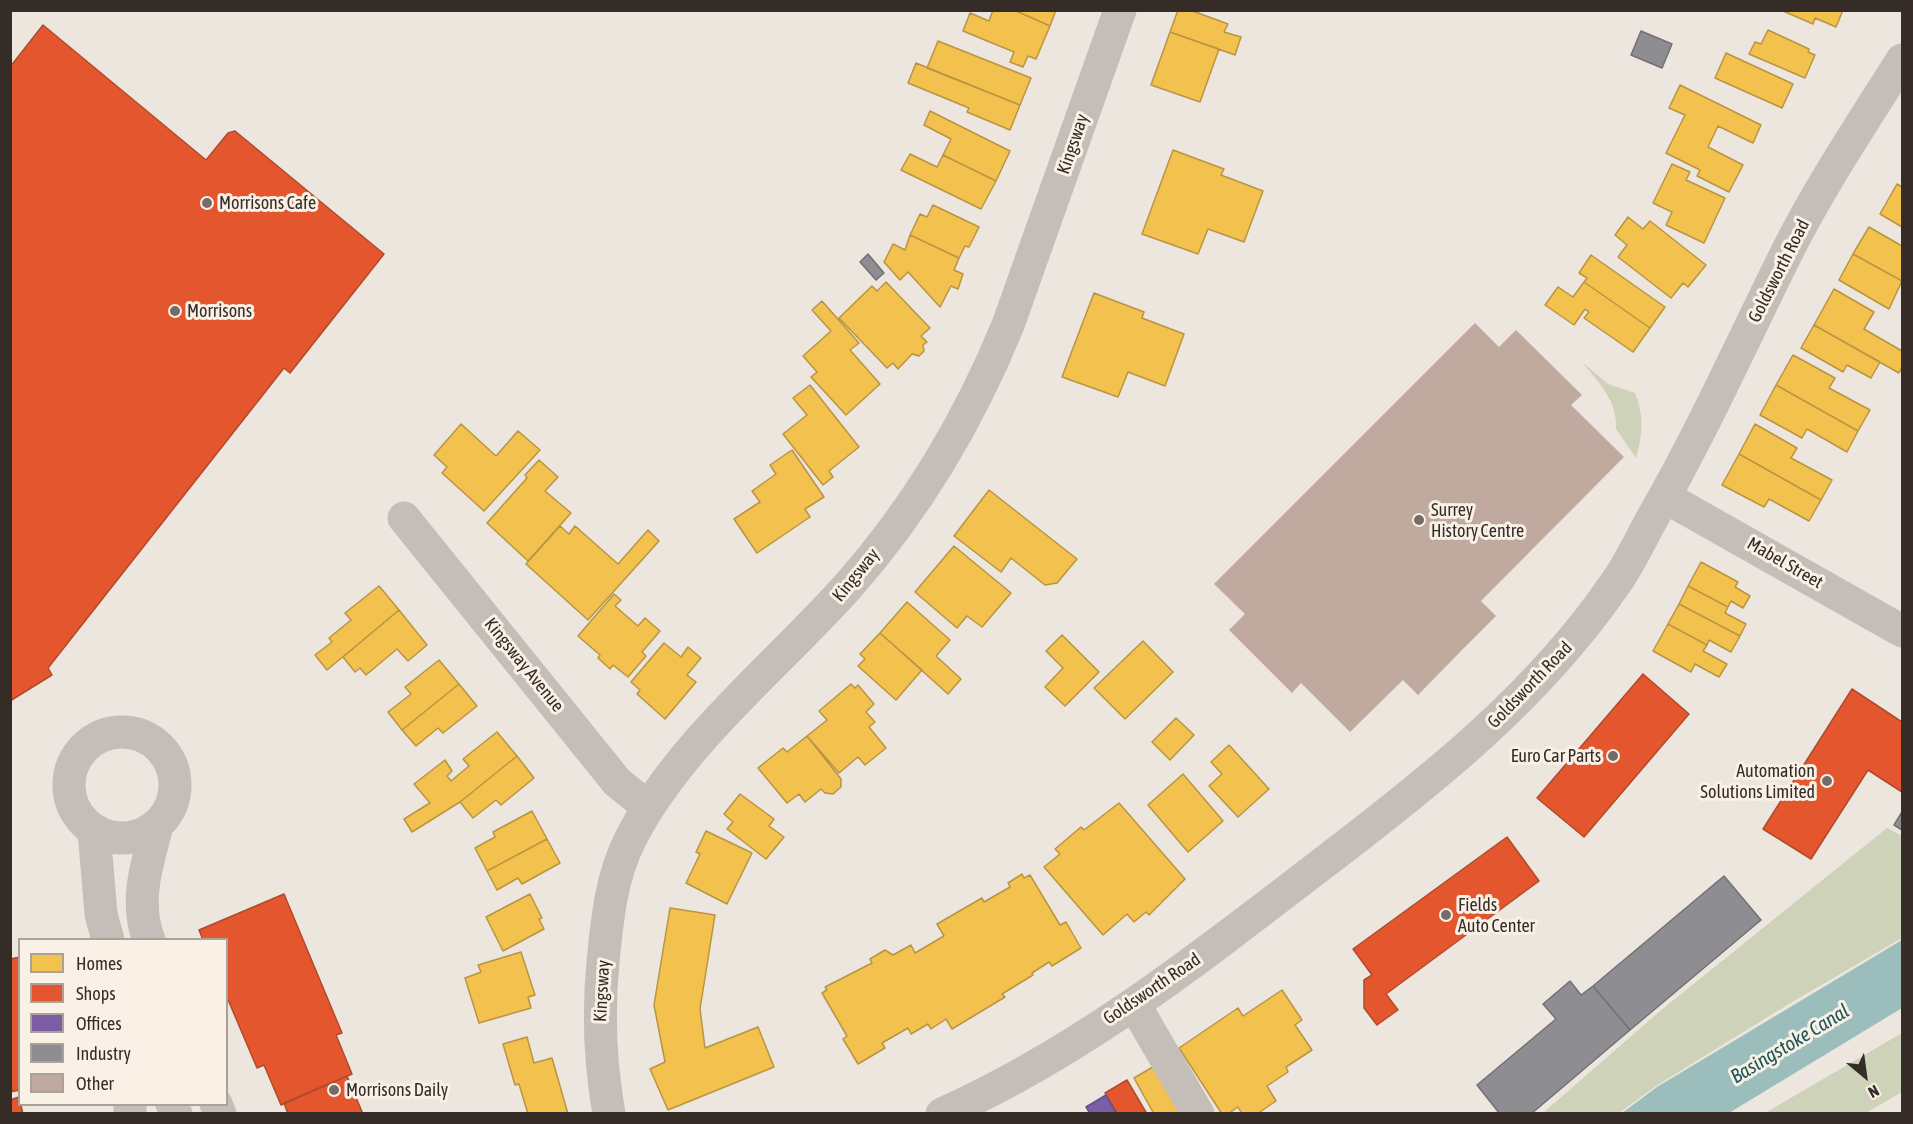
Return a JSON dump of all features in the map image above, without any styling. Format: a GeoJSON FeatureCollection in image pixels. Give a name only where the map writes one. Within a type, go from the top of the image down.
{"type":"FeatureCollection","features":[{"type":"Feature","properties":{"kind":"street","name":"Kingsway"},"geometry":{"type":"LineString","coordinates":[[609,1113],[603,1082],[600,1021],[608,918],[619,867],[629,841],[648,807],[705,736],[851,582],[906,511],[963,421],[990,369],[1008,325],[1120,10]]}},
{"type":"Feature","properties":{"kind":"street","name":"Goldsworth Road"},"geometry":{"type":"LineString","coordinates":[[942,1113],[1040,1063],[1134,1004],[1348,846],[1506,714],[1547,671],[1618,579],[1665,496],[1816,198],[1902,60]]}},
{"type":"Feature","properties":{"kind":"street","name":"Mabel Street"},"geometry":{"type":"LineString","coordinates":[[1665,496],[1902,632]]}},
{"type":"Feature","properties":{"kind":"street","name":"Kingsway Avenue"},"geometry":{"type":"LineString","coordinates":[[404,518],[617,782],[648,807]]}},
{"type":"Feature","properties":{"kind":"street"},"geometry":{"type":"LineString","coordinates":[[122,732],[140,735],[158,745],[169,760],[176,782],[174,800],[169,812],[157,826],[133,837],[115,838],[94,831],[81,819],[70,798],[71,769],[90,743],[106,735],[122,732]]}},
{"type":"Feature","properties":{"kind":"street"},"geometry":{"type":"LineString","coordinates":[[149,938],[141,903],[143,880],[157,826]]}},
{"type":"Feature","properties":{"kind":"street"},"geometry":{"type":"LineString","coordinates":[[94,831],[101,914],[108,938]]}},
{"type":"Feature","properties":{"kind":"street"},"geometry":{"type":"LineString","coordinates":[[1134,1004],[1198,1113]]}},
{"type":"Feature","properties":{"kind":"green space"},"geometry":{"type":"Polygon","coordinates":[[[1582,362],[1608,384],[1635,393],[1642,425],[1636,458],[1616,429],[1611,401],[1582,362]]]}},
{"type":"Feature","properties":{"kind":"green space"},"geometry":{"type":"Polygon","coordinates":[[[1887,828],[1902,836],[1902,938],[1787,1005],[1656,1086],[1619,1113],[1543,1113],[1660,1011],[1887,828]]]}},
{"type":"Feature","properties":{"kind":"green space"},"geometry":{"type":"Polygon","coordinates":[[[1902,1033],[1902,1092],[1866,1113],[1765,1113],[1902,1033]]]}},
{"type":"Feature","properties":{"kind":"water","name":"Basingstoke Canal"},"geometry":{"type":"Polygon","coordinates":[[[1902,940],[1902,1008],[1729,1113],[1622,1113],[1657,1087],[1902,940]]]}},
{"type":"Feature","properties":{"kind":"building: Homes"},"geometry":{"type":"Polygon","coordinates":[[[993,10],[1014,10],[1050,26],[1036,59],[1028,56],[1023,67],[1010,62],[1014,52],[963,31],[970,13],[989,21],[993,10]]]}},
{"type":"Feature","properties":{"kind":"building: Homes"},"geometry":{"type":"Polygon","coordinates":[[[1014,10],[1056,10],[1050,26],[1014,10]]]}},
{"type":"Feature","properties":{"kind":"building: Homes"},"geometry":{"type":"Polygon","coordinates":[[[1178,10],[1190,10],[1228,24],[1224,32],[1241,37],[1235,55],[1170,32],[1178,10]]]}},
{"type":"Feature","properties":{"kind":"building: Homes"},"geometry":{"type":"Polygon","coordinates":[[[1843,10],[1836,27],[1815,18],[1813,24],[1783,11],[1843,10]]]}},
{"type":"Feature","properties":{"kind":"building: Homes"},"geometry":{"type":"Polygon","coordinates":[[[1768,30],[1809,49],[1808,52],[1815,55],[1805,78],[1749,54],[1755,42],[1761,44],[1768,30]]]}},
{"type":"Feature","properties":{"kind":"building: Homes"},"geometry":{"type":"Polygon","coordinates":[[[1170,32],[1219,49],[1200,102],[1151,85],[1170,32]]]}},
{"type":"Feature","properties":{"kind":"building: Homes"},"geometry":{"type":"Polygon","coordinates":[[[938,41],[1031,78],[1020,105],[927,68],[938,41]]]}},
{"type":"Feature","properties":{"kind":"building: Homes"},"geometry":{"type":"Polygon","coordinates":[[[1726,53],[1793,84],[1782,108],[1715,78],[1726,53]]]}},
{"type":"Feature","properties":{"kind":"building: Homes"},"geometry":{"type":"Polygon","coordinates":[[[916,63],[1020,105],[1010,130],[967,112],[969,108],[908,83],[916,63]]]}},
{"type":"Feature","properties":{"kind":"building: Homes"},"geometry":{"type":"Polygon","coordinates":[[[1680,85],[1761,125],[1753,143],[1718,126],[1708,147],[1743,165],[1729,192],[1697,176],[1700,170],[1666,153],[1685,115],[1669,108],[1680,85]]]}},
{"type":"Feature","properties":{"kind":"building: Homes"},"geometry":{"type":"Polygon","coordinates":[[[930,111],[1010,151],[996,181],[943,155],[951,139],[924,125],[930,111]]]}},
{"type":"Feature","properties":{"kind":"building: Homes"},"geometry":{"type":"Polygon","coordinates":[[[1173,150],[1224,169],[1221,175],[1263,191],[1244,242],[1208,229],[1198,254],[1142,234],[1173,150]]]}},
{"type":"Feature","properties":{"kind":"building: Homes"},"geometry":{"type":"Polygon","coordinates":[[[910,154],[937,167],[943,155],[996,181],[981,209],[901,170],[910,154]]]}},
{"type":"Feature","properties":{"kind":"building: Homes"},"geometry":{"type":"Polygon","coordinates":[[[1672,164],[1690,172],[1686,180],[1725,198],[1704,243],[1666,225],[1672,212],[1653,203],[1672,164]]]}},
{"type":"Feature","properties":{"kind":"building: Homes"},"geometry":{"type":"Polygon","coordinates":[[[1897,184],[1902,187],[1902,227],[1880,214],[1897,184]]]}},
{"type":"Feature","properties":{"kind":"building: Homes"},"geometry":{"type":"Polygon","coordinates":[[[933,205],[979,227],[969,247],[965,246],[959,258],[910,235],[920,214],[927,217],[933,205]]]}},
{"type":"Feature","properties":{"kind":"building: Homes"},"geometry":{"type":"Polygon","coordinates":[[[1628,217],[1643,229],[1650,221],[1706,265],[1688,287],[1683,283],[1671,298],[1618,257],[1627,245],[1615,235],[1628,217]]]}},
{"type":"Feature","properties":{"kind":"building: Homes"},"geometry":{"type":"Polygon","coordinates":[[[1869,227],[1902,246],[1902,281],[1853,254],[1869,227]]]}},
{"type":"Feature","properties":{"kind":"building: Homes"},"geometry":{"type":"Polygon","coordinates":[[[910,235],[959,258],[954,270],[963,274],[958,289],[951,286],[940,307],[908,272],[900,280],[884,262],[893,244],[905,250],[910,235]]]}},
{"type":"Feature","properties":{"kind":"building: Homes"},"geometry":{"type":"Polygon","coordinates":[[[1853,254],[1902,281],[1889,309],[1839,280],[1853,254]]]}},
{"type":"Feature","properties":{"kind":"building: Homes"},"geometry":{"type":"Polygon","coordinates":[[[1591,255],[1665,307],[1650,328],[1584,282],[1587,278],[1579,273],[1591,255]]]}},
{"type":"Feature","properties":{"kind":"building: Homes"},"geometry":{"type":"Polygon","coordinates":[[[886,282],[930,328],[921,336],[927,342],[923,345],[924,351],[919,356],[912,354],[898,369],[893,363],[887,368],[839,318],[872,286],[877,291],[886,282]]]}},
{"type":"Feature","properties":{"kind":"building: Homes"},"geometry":{"type":"Polygon","coordinates":[[[1584,282],[1650,328],[1633,352],[1584,318],[1589,312],[1585,309],[1574,325],[1545,305],[1558,287],[1573,297],[1584,282]]]}},
{"type":"Feature","properties":{"kind":"building: Homes"},"geometry":{"type":"Polygon","coordinates":[[[1834,289],[1874,312],[1864,329],[1902,351],[1902,367],[1899,373],[1814,325],[1834,289]]]}},
{"type":"Feature","properties":{"kind":"building: Homes"},"geometry":{"type":"Polygon","coordinates":[[[1094,293],[1144,312],[1142,318],[1184,334],[1165,386],[1128,372],[1118,397],[1062,377],[1094,293]]]}},
{"type":"Feature","properties":{"kind":"building: Homes"},"geometry":{"type":"Polygon","coordinates":[[[822,301],[859,343],[850,350],[880,384],[846,415],[811,377],[817,372],[803,356],[831,331],[812,310],[822,301]]]}},
{"type":"Feature","properties":{"kind":"building: Homes"},"geometry":{"type":"Polygon","coordinates":[[[1814,325],[1880,362],[1871,378],[1847,365],[1843,372],[1801,348],[1814,325]]]}},
{"type":"Feature","properties":{"kind":"building: Homes"},"geometry":{"type":"Polygon","coordinates":[[[1793,355],[1835,378],[1829,388],[1870,410],[1858,431],[1776,385],[1793,355]]]}},
{"type":"Feature","properties":{"kind":"building: Homes"},"geometry":{"type":"Polygon","coordinates":[[[810,385],[859,447],[829,471],[833,477],[823,485],[783,434],[807,415],[793,398],[810,385]]]}},
{"type":"Feature","properties":{"kind":"building: Homes"},"geometry":{"type":"Polygon","coordinates":[[[1776,385],[1858,431],[1847,452],[1807,429],[1802,438],[1760,415],[1776,385]]]}},
{"type":"Feature","properties":{"kind":"building: Homes"},"geometry":{"type":"Polygon","coordinates":[[[461,424],[496,456],[518,431],[540,450],[484,511],[442,473],[447,467],[434,455],[461,424]]]}},
{"type":"Feature","properties":{"kind":"building: Homes"},"geometry":{"type":"Polygon","coordinates":[[[1755,424],[1797,448],[1791,458],[1832,480],[1821,500],[1739,454],[1755,424]]]}},
{"type":"Feature","properties":{"kind":"building: Homes"},"geometry":{"type":"Polygon","coordinates":[[[792,450],[824,497],[805,509],[810,517],[757,553],[734,519],[760,502],[752,491],[776,474],[770,465],[792,450]]]}},
{"type":"Feature","properties":{"kind":"building: Homes"},"geometry":{"type":"Polygon","coordinates":[[[1739,454],[1821,500],[1809,521],[1769,499],[1764,507],[1722,485],[1739,454]]]}},
{"type":"Feature","properties":{"kind":"building: Homes"},"geometry":{"type":"Polygon","coordinates":[[[539,460],[558,477],[545,491],[571,513],[528,561],[487,523],[527,478],[525,475],[539,460]]]}},
{"type":"Feature","properties":{"kind":"building: Homes"},"geometry":{"type":"Polygon","coordinates":[[[989,490],[1077,559],[1057,583],[1045,585],[1011,558],[1001,572],[954,536],[989,490]]]}},
{"type":"Feature","properties":{"kind":"building: Homes"},"geometry":{"type":"Polygon","coordinates":[[[560,526],[569,534],[575,526],[618,564],[648,530],[659,541],[588,620],[526,564],[560,526]]]}},
{"type":"Feature","properties":{"kind":"building: Homes"},"geometry":{"type":"Polygon","coordinates":[[[954,546],[1011,593],[982,627],[967,616],[957,628],[915,592],[954,546]]]}},
{"type":"Feature","properties":{"kind":"building: Homes"},"geometry":{"type":"Polygon","coordinates":[[[1701,562],[1738,582],[1735,587],[1750,596],[1743,608],[1731,601],[1728,607],[1688,586],[1701,562]]]}},
{"type":"Feature","properties":{"kind":"building: Homes"},"geometry":{"type":"Polygon","coordinates":[[[379,586],[399,610],[327,670],[315,655],[332,642],[329,638],[351,620],[345,613],[379,586]]]}},
{"type":"Feature","properties":{"kind":"building: Homes"},"geometry":{"type":"Polygon","coordinates":[[[1688,586],[1728,607],[1725,613],[1746,624],[1740,636],[1679,604],[1688,586]]]}},
{"type":"Feature","properties":{"kind":"building: Homes"},"geometry":{"type":"Polygon","coordinates":[[[614,594],[621,600],[615,606],[638,626],[645,618],[660,631],[642,652],[646,656],[628,677],[613,665],[610,669],[598,658],[600,655],[578,636],[614,594]]]}},
{"type":"Feature","properties":{"kind":"building: Homes"},"geometry":{"type":"Polygon","coordinates":[[[907,602],[950,640],[936,656],[961,679],[948,694],[880,633],[907,602]]]}},
{"type":"Feature","properties":{"kind":"building: Homes"},"geometry":{"type":"Polygon","coordinates":[[[1679,604],[1740,636],[1731,652],[1709,640],[1707,645],[1668,624],[1679,604]]]}},
{"type":"Feature","properties":{"kind":"building: Homes"},"geometry":{"type":"Polygon","coordinates":[[[399,610],[427,645],[408,661],[397,649],[366,675],[360,668],[355,672],[343,657],[399,610]]]}},
{"type":"Feature","properties":{"kind":"building: Homes"},"geometry":{"type":"Polygon","coordinates":[[[1668,624],[1707,645],[1703,651],[1727,664],[1719,677],[1695,664],[1691,672],[1653,651],[1668,624]]]}},
{"type":"Feature","properties":{"kind":"building: Homes"},"geometry":{"type":"Polygon","coordinates":[[[880,633],[922,670],[896,700],[858,666],[865,659],[860,654],[880,633]]]}},
{"type":"Feature","properties":{"kind":"building: Homes"},"geometry":{"type":"Polygon","coordinates":[[[1062,635],[1099,672],[1065,706],[1045,687],[1063,668],[1046,651],[1062,635]]]}},
{"type":"Feature","properties":{"kind":"building: Homes"},"geometry":{"type":"Polygon","coordinates":[[[1143,641],[1173,672],[1125,719],[1094,688],[1143,641]]]}},
{"type":"Feature","properties":{"kind":"building: Homes"},"geometry":{"type":"Polygon","coordinates":[[[664,643],[681,657],[688,647],[701,658],[687,675],[696,682],[665,719],[637,694],[640,690],[631,682],[664,643]]]}},
{"type":"Feature","properties":{"kind":"building: Homes"},"geometry":{"type":"Polygon","coordinates":[[[439,660],[459,684],[402,730],[388,712],[411,694],[405,687],[439,660]]]}},
{"type":"Feature","properties":{"kind":"building: Homes"},"geometry":{"type":"Polygon","coordinates":[[[459,684],[477,706],[443,733],[438,728],[416,746],[402,730],[459,684]]]}},
{"type":"Feature","properties":{"kind":"building: Homes"},"geometry":{"type":"Polygon","coordinates":[[[851,684],[855,688],[858,685],[874,704],[866,712],[875,722],[869,727],[886,748],[865,765],[858,757],[839,773],[807,736],[827,720],[819,711],[851,684]]]}},
{"type":"Feature","properties":{"kind":"building: Homes"},"geometry":{"type":"Polygon","coordinates":[[[1176,718],[1194,735],[1170,760],[1152,742],[1176,718]]]}},
{"type":"Feature","properties":{"kind":"building: Homes"},"geometry":{"type":"Polygon","coordinates":[[[497,732],[517,756],[460,802],[412,832],[404,819],[430,803],[414,784],[445,760],[452,771],[447,776],[451,781],[469,766],[463,759],[497,732]]]}},
{"type":"Feature","properties":{"kind":"building: Homes"},"geometry":{"type":"Polygon","coordinates":[[[807,736],[841,779],[841,787],[833,794],[825,793],[821,789],[805,802],[799,794],[787,803],[758,768],[783,748],[787,752],[807,736]]]}},
{"type":"Feature","properties":{"kind":"building: Homes"},"geometry":{"type":"Polygon","coordinates":[[[1229,745],[1269,789],[1238,817],[1209,786],[1222,774],[1211,762],[1229,745]]]}},
{"type":"Feature","properties":{"kind":"building: Homes"},"geometry":{"type":"Polygon","coordinates":[[[517,756],[534,778],[501,805],[496,800],[473,818],[460,802],[517,756]]]}},
{"type":"Feature","properties":{"kind":"building: Homes"},"geometry":{"type":"Polygon","coordinates":[[[1183,774],[1223,821],[1188,852],[1148,805],[1183,774]]]}},
{"type":"Feature","properties":{"kind":"building: Homes"},"geometry":{"type":"Polygon","coordinates":[[[740,794],[774,819],[769,826],[784,837],[766,859],[727,829],[733,822],[724,814],[740,794]]]}},
{"type":"Feature","properties":{"kind":"building: Homes"},"geometry":{"type":"Polygon","coordinates":[[[1119,803],[1185,879],[1149,915],[1146,912],[1134,922],[1127,914],[1103,935],[1044,867],[1060,854],[1055,849],[1081,827],[1084,830],[1119,803]]]}},
{"type":"Feature","properties":{"kind":"building: Homes"},"geometry":{"type":"Polygon","coordinates":[[[532,811],[547,839],[487,871],[475,848],[495,837],[493,832],[532,811]]]}},
{"type":"Feature","properties":{"kind":"building: Homes"},"geometry":{"type":"Polygon","coordinates":[[[706,831],[752,853],[727,904],[686,883],[700,854],[696,852],[706,831]]]}},
{"type":"Feature","properties":{"kind":"building: Homes"},"geometry":{"type":"Polygon","coordinates":[[[547,839],[560,863],[522,884],[518,878],[497,890],[487,871],[547,839]]]}},
{"type":"Feature","properties":{"kind":"building: Homes"},"geometry":{"type":"Polygon","coordinates":[[[1022,874],[1024,878],[1030,875],[1060,925],[1066,922],[1081,948],[1052,966],[1049,962],[1002,994],[1005,997],[952,1029],[946,1019],[931,1029],[928,1024],[911,1034],[908,1028],[882,1043],[885,1048],[858,1064],[843,1039],[847,1036],[822,993],[827,990],[825,987],[872,963],[870,959],[885,950],[893,955],[911,945],[915,953],[944,936],[937,924],[982,898],[984,902],[1010,887],[1008,883],[1022,874]]]}},
{"type":"Feature","properties":{"kind":"building: Homes"},"geometry":{"type":"Polygon","coordinates":[[[530,894],[542,918],[539,919],[544,929],[503,951],[486,917],[530,894]]]}},
{"type":"Feature","properties":{"kind":"building: Homes"},"geometry":{"type":"Polygon","coordinates":[[[670,908],[715,915],[700,1009],[705,1048],[758,1027],[774,1067],[668,1110],[650,1069],[665,1062],[654,1005],[670,908]]]}},
{"type":"Feature","properties":{"kind":"building: Homes"},"geometry":{"type":"Polygon","coordinates":[[[521,952],[535,995],[528,997],[531,1008],[479,1023],[465,978],[481,972],[478,965],[521,952]]]}},
{"type":"Feature","properties":{"kind":"building: Homes"},"geometry":{"type":"Polygon","coordinates":[[[1282,990],[1302,1020],[1295,1025],[1312,1050],[1286,1067],[1288,1072],[1267,1086],[1276,1101],[1257,1114],[1242,1114],[1238,1107],[1228,1114],[1222,1114],[1179,1048],[1238,1008],[1243,1016],[1282,990]]]}},
{"type":"Feature","properties":{"kind":"building: Homes"},"geometry":{"type":"Polygon","coordinates":[[[527,1037],[534,1063],[552,1058],[568,1114],[528,1114],[519,1084],[515,1085],[503,1044],[527,1037]]]}},
{"type":"Feature","properties":{"kind":"building: Homes"},"geometry":{"type":"Polygon","coordinates":[[[1163,1061],[1192,1114],[1154,1114],[1134,1078],[1163,1061]]]}},
{"type":"Feature","properties":{"kind":"building: Shops","name":"Morrisons"},"geometry":{"type":"Polygon","coordinates":[[[43,25],[206,160],[228,133],[235,131],[384,254],[290,373],[284,368],[48,668],[52,675],[10,701],[10,67],[43,25]]]}},
{"type":"Feature","properties":{"kind":"building: Shops","name":"Euro Car Parts"},"geometry":{"type":"Polygon","coordinates":[[[1643,674],[1689,714],[1584,837],[1537,798],[1643,674]]]}},
{"type":"Feature","properties":{"kind":"building: Shops","name":"Automation Solutions Limited"},"geometry":{"type":"Polygon","coordinates":[[[1852,689],[1902,722],[1902,792],[1868,770],[1811,859],[1763,829],[1852,689]]]}},
{"type":"Feature","properties":{"kind":"building: Shops","name":"Fields Auto Center"},"geometry":{"type":"Polygon","coordinates":[[[1507,837],[1539,881],[1386,994],[1398,1010],[1377,1025],[1364,1008],[1364,980],[1372,975],[1353,949],[1507,837]]]}},
{"type":"Feature","properties":{"kind":"building: Shops"},"geometry":{"type":"Polygon","coordinates":[[[284,894],[342,1033],[336,1035],[352,1074],[281,1105],[264,1065],[257,1068],[228,1000],[228,938],[202,938],[199,930],[284,894]]]}},
{"type":"Feature","properties":{"kind":"building: Shops"},"geometry":{"type":"Polygon","coordinates":[[[18,957],[18,1090],[10,1092],[10,959],[18,957]]]}},
{"type":"Feature","properties":{"kind":"building: Shops","name":"Morrisons Daily"},"geometry":{"type":"Polygon","coordinates":[[[347,1076],[363,1114],[288,1114],[284,1103],[347,1076]]]}},
{"type":"Feature","properties":{"kind":"building: Shops"},"geometry":{"type":"Polygon","coordinates":[[[1127,1080],[1147,1114],[1117,1114],[1105,1093],[1127,1080]]]}},
{"type":"Feature","properties":{"kind":"building: Shops"},"geometry":{"type":"Polygon","coordinates":[[[18,1097],[18,1106],[21,1106],[23,1114],[10,1114],[10,1100],[18,1097]]]}},
{"type":"Feature","properties":{"kind":"building: Offices"},"geometry":{"type":"Polygon","coordinates":[[[1106,1095],[1117,1114],[1090,1114],[1086,1107],[1106,1095]]]}},
{"type":"Feature","properties":{"kind":"building: Industry"},"geometry":{"type":"Polygon","coordinates":[[[1641,31],[1672,44],[1662,68],[1631,55],[1641,31]]]}},
{"type":"Feature","properties":{"kind":"building: Industry"},"geometry":{"type":"Polygon","coordinates":[[[868,254],[884,273],[876,280],[860,262],[868,254]]]}},
{"type":"Feature","properties":{"kind":"building: Industry"},"geometry":{"type":"Polygon","coordinates":[[[1902,812],[1902,830],[1894,825],[1902,812]]]}},
{"type":"Feature","properties":{"kind":"building: Industry"},"geometry":{"type":"Polygon","coordinates":[[[1724,876],[1761,920],[1630,1030],[1593,986],[1724,876]]]}},
{"type":"Feature","properties":{"kind":"building: Industry"},"geometry":{"type":"Polygon","coordinates":[[[1570,981],[1581,995],[1593,986],[1630,1030],[1531,1114],[1500,1114],[1477,1085],[1556,1019],[1543,1004],[1570,981]]]}},
{"type":"Feature","properties":{"kind":"building: Other","name":"Surrey History Centre"},"geometry":{"type":"Polygon","coordinates":[[[1475,323],[1499,347],[1516,330],[1582,395],[1571,405],[1624,457],[1481,601],[1496,616],[1418,695],[1403,680],[1350,732],[1301,683],[1292,693],[1229,630],[1245,614],[1214,584],[1475,323]]]}},
{"type":"Feature","properties":{"kind":"place","name":"Morrisons Cafe"},"geometry":{"type":"Point","coordinates":[207,203]}},
{"type":"Feature","properties":{"kind":"place","name":"Morrisons"},"geometry":{"type":"Point","coordinates":[175,311]}},
{"type":"Feature","properties":{"kind":"place","name":"Surrey History Centre"},"geometry":{"type":"Point","coordinates":[1419,520]}},
{"type":"Feature","properties":{"kind":"place","name":"Euro Car Parts"},"geometry":{"type":"Point","coordinates":[1613,756]}},
{"type":"Feature","properties":{"kind":"place","name":"Automation Solutions Limited"},"geometry":{"type":"Point","coordinates":[1827,781]}},
{"type":"Feature","properties":{"kind":"place","name":"Fields Auto Center"},"geometry":{"type":"Point","coordinates":[1446,915]}},
{"type":"Feature","properties":{"kind":"place","name":"Morrisons Daily"},"geometry":{"type":"Point","coordinates":[334,1090]}}]}
